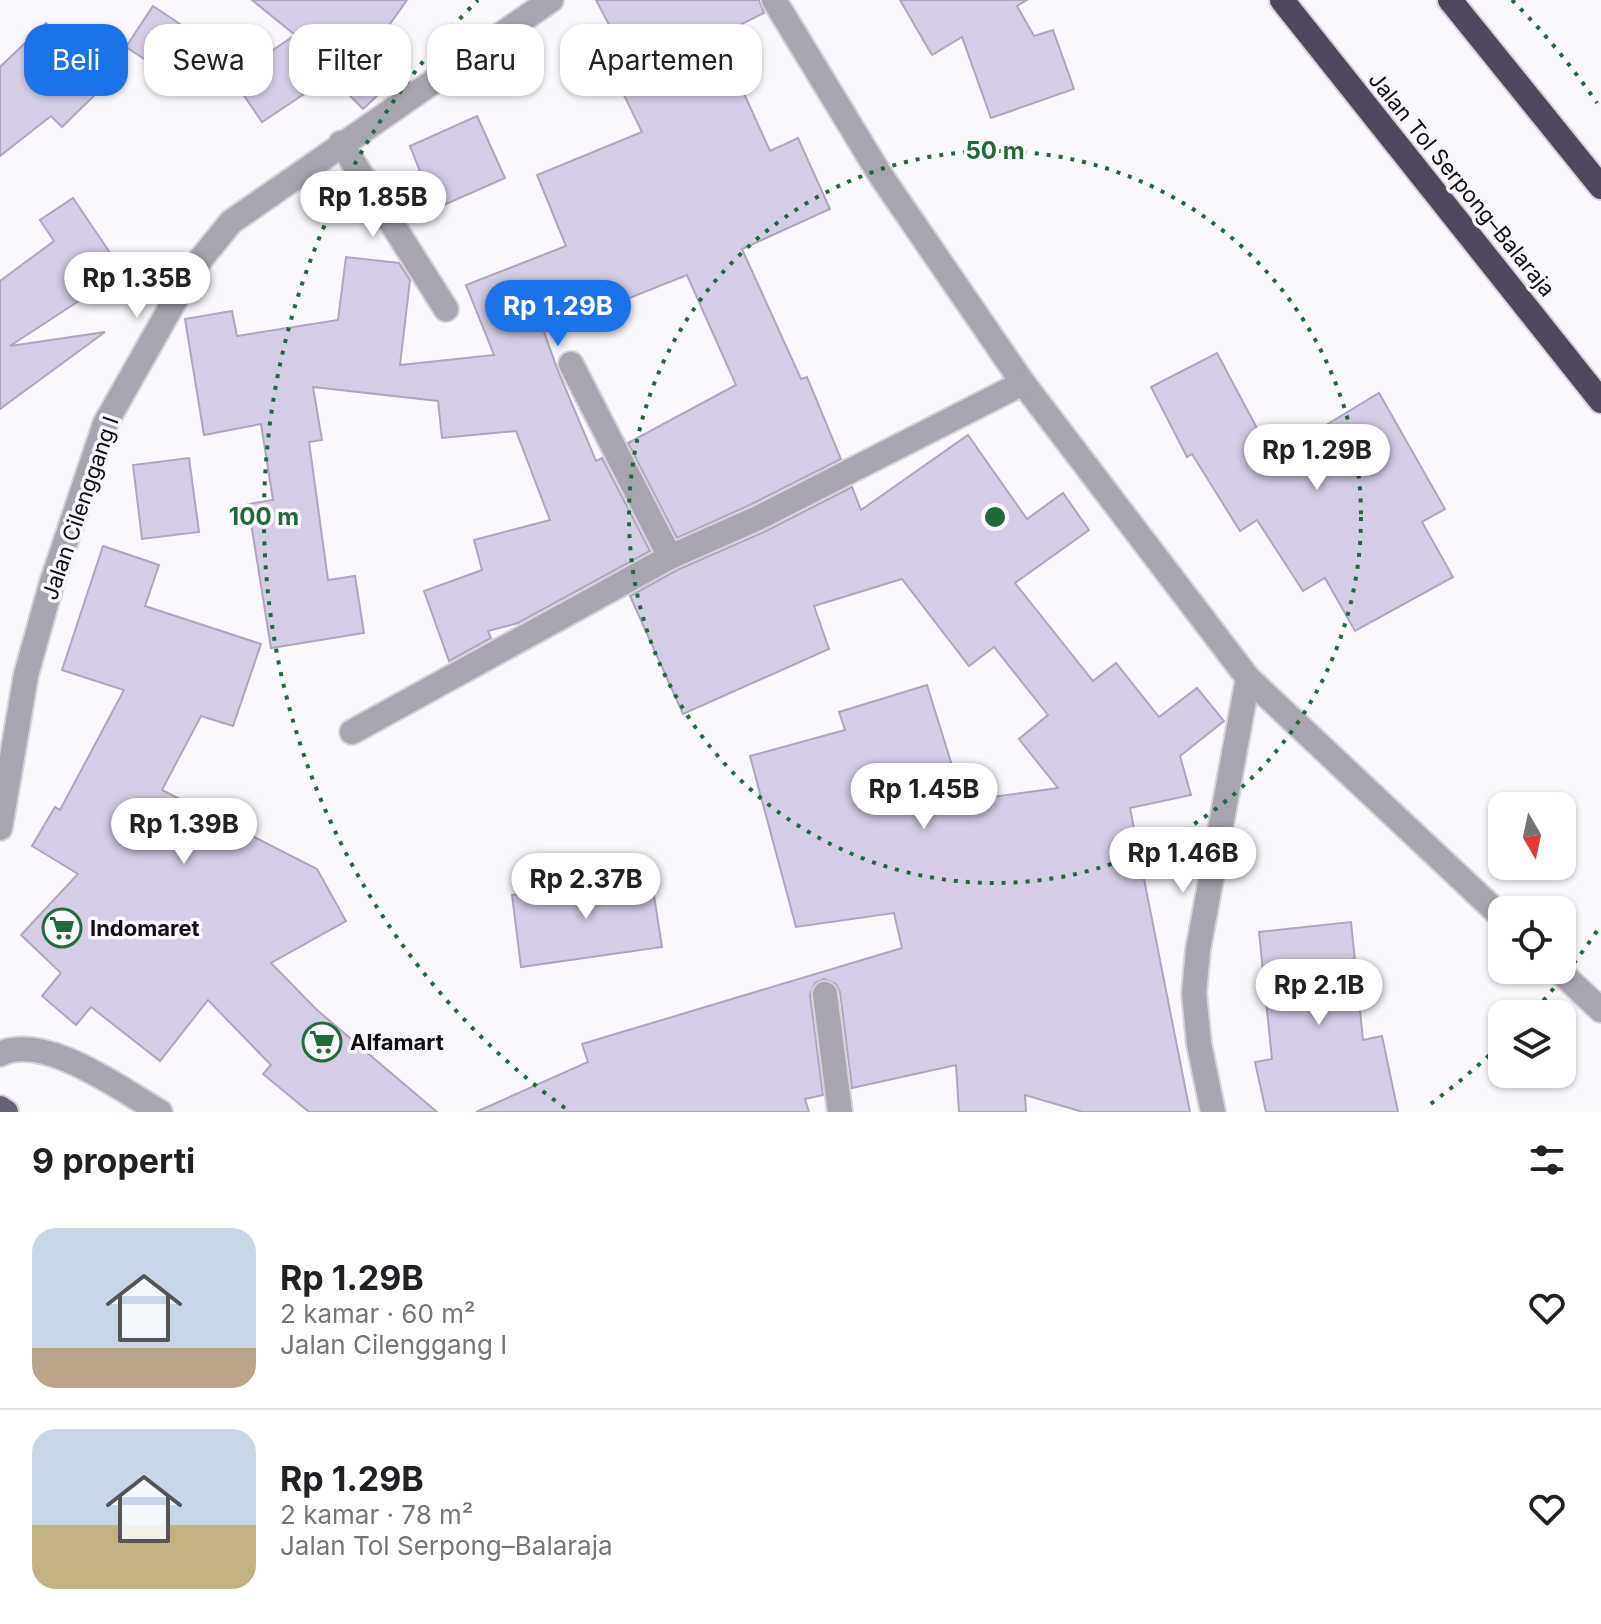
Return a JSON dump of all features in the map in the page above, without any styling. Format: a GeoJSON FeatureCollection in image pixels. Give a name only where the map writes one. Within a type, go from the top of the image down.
{"type":"FeatureCollection","features":[{"type":"Feature","properties":{"kind":"highway","name":"Jalan Tol Serpong–Balaraja"},"geometry":{"type":"LineString","coordinates":[[1282,0],[1601,401]]}},
{"type":"Feature","properties":{"kind":"highway"},"geometry":{"type":"LineString","coordinates":[[1450,0],[1601,187]]}},
{"type":"Feature","properties":{"kind":"main road"},"geometry":{"type":"LineString","coordinates":[[0,1108],[6,1112]]}},
{"type":"Feature","properties":{"kind":"street","name":"Jalan Cilenggang I"},"geometry":{"type":"LineString","coordinates":[[0,828],[26,675],[52,582],[105,424],[192,270],[231,222],[551,0]]}},
{"type":"Feature","properties":{"kind":"street"},"geometry":{"type":"LineString","coordinates":[[774,0],[881,176],[1023,383],[1248,678],[1488,904]]}},
{"type":"Feature","properties":{"kind":"street"},"geometry":{"type":"LineString","coordinates":[[341,143],[446,309]]}},
{"type":"Feature","properties":{"kind":"street"},"geometry":{"type":"LineString","coordinates":[[571,364],[670,557]]}},
{"type":"Feature","properties":{"kind":"street"},"geometry":{"type":"LineString","coordinates":[[352,732],[670,557],[758,518],[1023,383]]}},
{"type":"Feature","properties":{"kind":"street"},"geometry":{"type":"LineString","coordinates":[[1213,1112],[1199,1044],[1194,993],[1198,950],[1248,678]]}},
{"type":"Feature","properties":{"kind":"street"},"geometry":{"type":"LineString","coordinates":[[1573,984],[1601,1010]]}},
{"type":"Feature","properties":{"kind":"street"},"geometry":{"type":"LineString","coordinates":[[825,994],[840,1112]]}},
{"type":"Feature","properties":{"kind":"street"},"geometry":{"type":"LineString","coordinates":[[0,1054],[17,1048],[30,1048],[79,1064],[160,1112]]}},
{"type":"Feature","properties":{"kind":"building"},"geometry":{"type":"Polygon","coordinates":[[[252,0],[407,0],[390,24],[289,24],[289,30],[252,0]]]}},
{"type":"Feature","properties":{"kind":"building"},"geometry":{"type":"Polygon","coordinates":[[[596,0],[759,0],[764,13],[742,24],[609,24],[596,0]]]}},
{"type":"Feature","properties":{"kind":"building"},"geometry":{"type":"Polygon","coordinates":[[[900,0],[1027,0],[1017,6],[1034,36],[1053,30],[1074,89],[991,118],[962,37],[932,55],[900,0]]]}},
{"type":"Feature","properties":{"kind":"building"},"geometry":{"type":"Polygon","coordinates":[[[153,6],[180,24],[144,24],[144,59],[128,48],[153,6]]]}},
{"type":"Feature","properties":{"kind":"building"},"geometry":{"type":"Polygon","coordinates":[[[289,39],[289,96],[301,96],[262,122],[244,96],[273,96],[273,50],[289,39]]]}},
{"type":"Feature","properties":{"kind":"building"},"geometry":{"type":"Polygon","coordinates":[[[24,44],[24,96],[94,96],[62,127],[51,116],[0,156],[0,67],[24,44]]]}},
{"type":"Feature","properties":{"kind":"building"},"geometry":{"type":"Polygon","coordinates":[[[350,96],[377,96],[363,109],[350,96]]]}},
{"type":"Feature","properties":{"kind":"building"},"geometry":{"type":"Polygon","coordinates":[[[624,96],[745,96],[770,151],[798,138],[830,209],[742,249],[801,379],[807,377],[841,459],[677,538],[628,443],[736,385],[687,275],[544,332],[596,461],[602,458],[650,551],[518,623],[488,631],[491,638],[449,661],[424,591],[482,570],[474,540],[550,520],[516,431],[442,438],[438,401],[313,387],[322,440],[309,442],[328,580],[355,576],[364,633],[271,648],[248,504],[273,500],[261,424],[204,435],[185,319],[232,311],[237,336],[338,320],[346,257],[399,263],[410,280],[400,365],[494,355],[466,285],[566,246],[537,175],[642,132],[624,96]]]}},
{"type":"Feature","properties":{"kind":"building"},"geometry":{"type":"Polygon","coordinates":[[[477,116],[505,178],[435,209],[410,146],[477,116]]]}},
{"type":"Feature","properties":{"kind":"building"},"geometry":{"type":"Polygon","coordinates":[[[73,198],[123,272],[10,346],[105,332],[0,409],[0,281],[54,241],[40,220],[73,198]]]}},
{"type":"Feature","properties":{"kind":"building"},"geometry":{"type":"Polygon","coordinates":[[[1217,353],[1268,449],[1275,445],[1280,453],[1379,393],[1445,509],[1422,522],[1453,577],[1355,631],[1325,578],[1303,591],[1257,520],[1240,531],[1192,454],[1187,457],[1151,387],[1217,353]]]}},
{"type":"Feature","properties":{"kind":"building"},"geometry":{"type":"Polygon","coordinates":[[[968,435],[1027,519],[1063,493],[1089,530],[1015,583],[1093,681],[1116,663],[1159,717],[1197,688],[1224,721],[1180,756],[1191,795],[1130,808],[1190,1112],[1083,1112],[1025,1095],[1026,1112],[959,1112],[956,1065],[852,1088],[840,992],[836,984],[824,979],[815,983],[810,995],[823,1095],[805,1099],[809,1112],[476,1112],[588,1062],[582,1044],[902,948],[894,913],[796,927],[750,756],[845,730],[839,712],[927,685],[963,801],[1058,788],[1019,739],[1048,715],[994,647],[969,666],[902,579],[814,606],[829,649],[683,714],[630,596],[677,570],[764,532],[852,487],[861,510],[968,435]]]}},
{"type":"Feature","properties":{"kind":"building"},"geometry":{"type":"Polygon","coordinates":[[[189,458],[199,532],[142,539],[133,465],[189,458]]]}},
{"type":"Feature","properties":{"kind":"building"},"geometry":{"type":"Polygon","coordinates":[[[103,546],[159,565],[145,606],[261,644],[233,726],[201,716],[162,790],[317,869],[346,921],[271,963],[317,1010],[437,1112],[309,1112],[263,1074],[271,1065],[208,1000],[160,1061],[91,1007],[76,1025],[42,996],[61,973],[21,935],[78,874],[32,846],[55,807],[60,810],[124,690],[62,670],[103,546]]]}},
{"type":"Feature","properties":{"kind":"building"},"geometry":{"type":"Polygon","coordinates":[[[651,876],[662,947],[521,967],[512,895],[651,876]]]}},
{"type":"Feature","properties":{"kind":"building"},"geometry":{"type":"Polygon","coordinates":[[[1351,922],[1363,1040],[1382,1036],[1398,1112],[1266,1112],[1255,1062],[1272,1059],[1259,932],[1351,922]]]}},
{"type":"Feature","properties":{"kind":"place","name":"Indomaret"},"geometry":{"type":"Point","coordinates":[62,928]}},
{"type":"Feature","properties":{"kind":"place","name":"Alfamart"},"geometry":{"type":"Point","coordinates":[322,1042]}}]}
